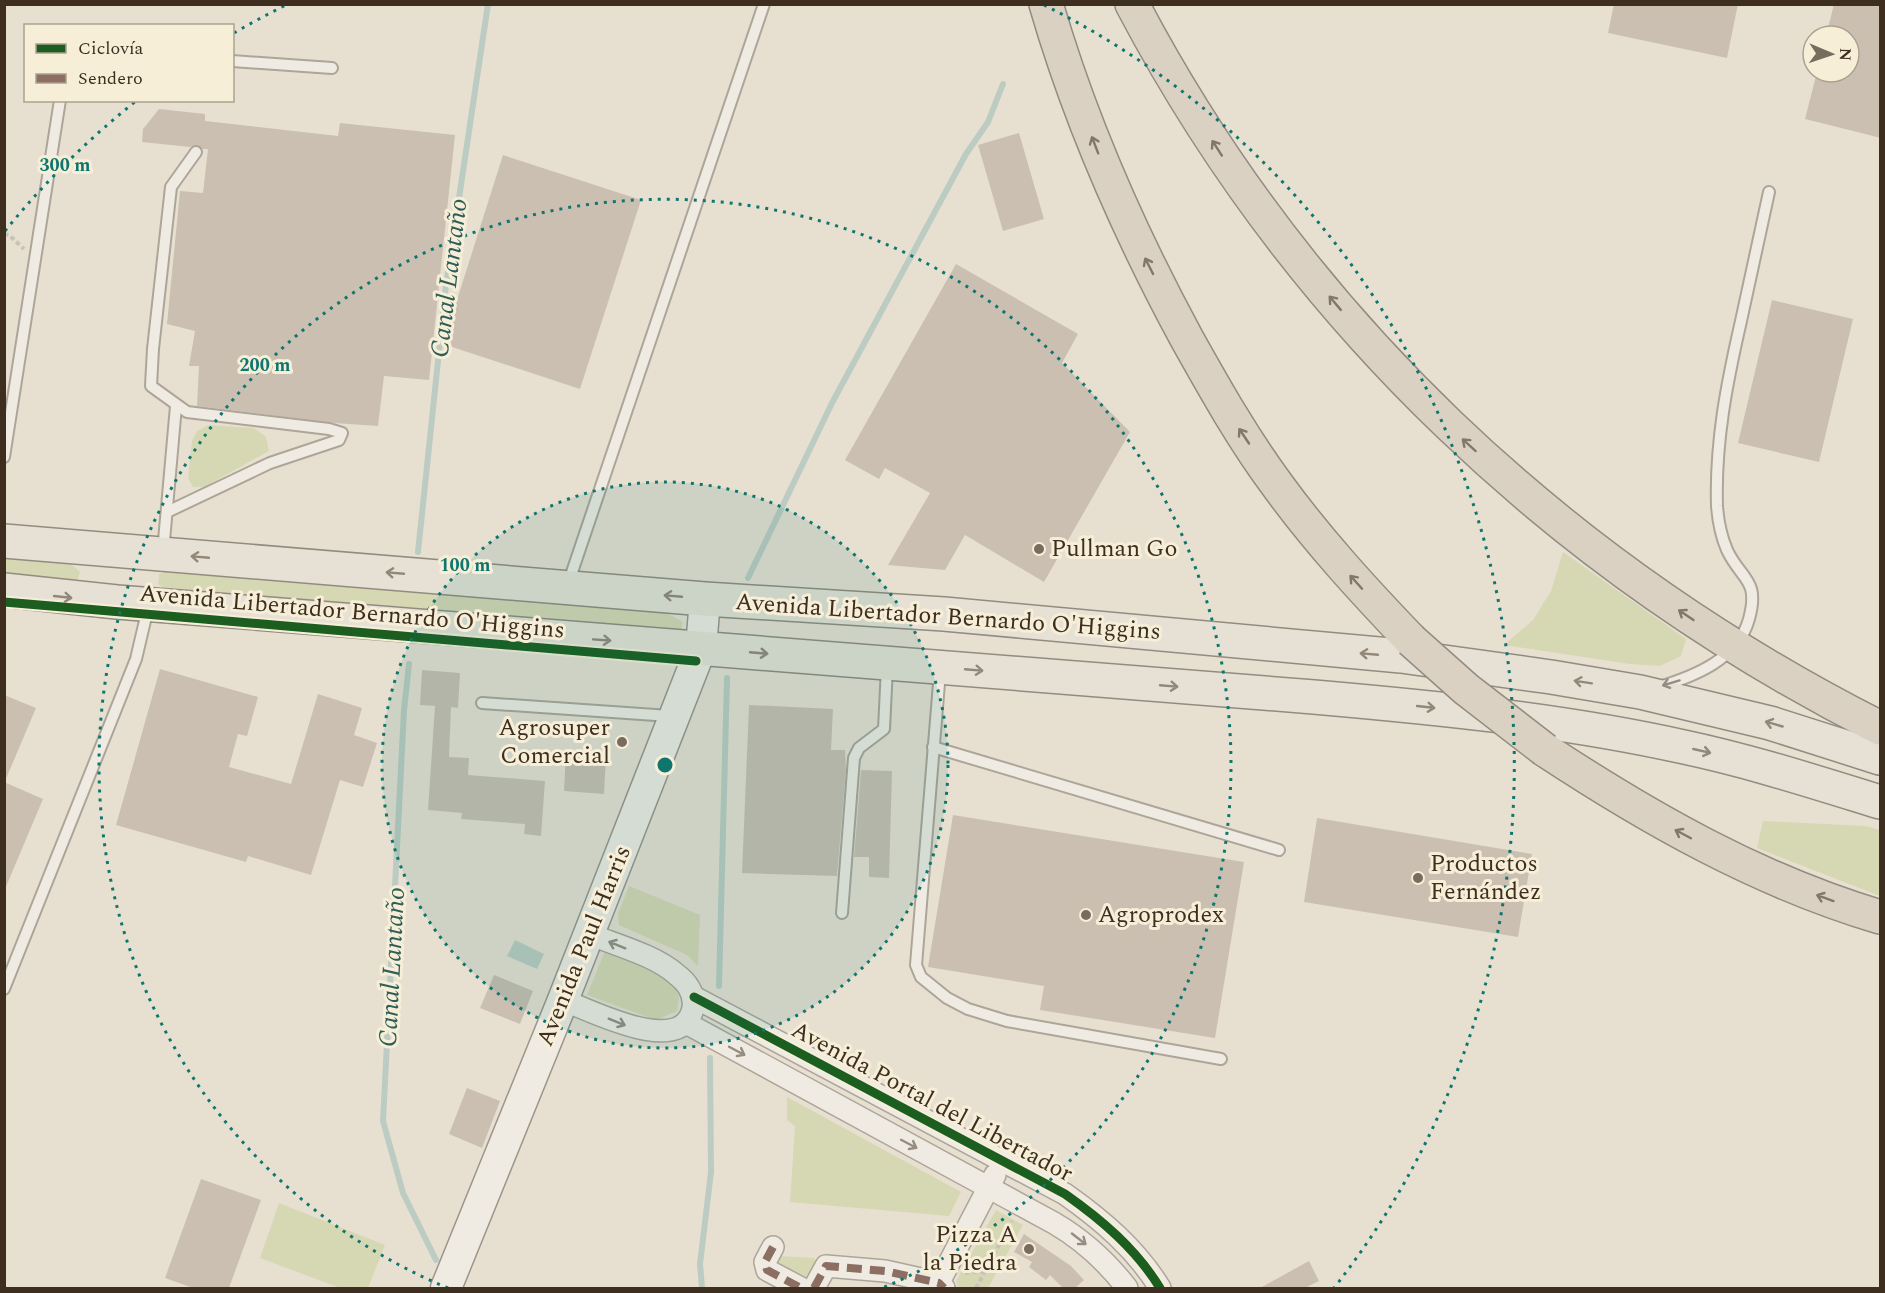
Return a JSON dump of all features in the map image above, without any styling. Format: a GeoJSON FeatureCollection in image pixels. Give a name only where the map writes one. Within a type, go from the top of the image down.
{"type":"FeatureCollection","features":[{"type":"Feature","properties":{"kind":"highway"},"geometry":{"type":"LineString","coordinates":[[1046,4],[1075,91],[1117,200],[1143,255],[1200,363],[1237,426],[1302,518],[1343,567],[1411,640],[1466,689],[1545,750],[1648,815],[1736,861],[1780,882],[1881,917]]}},
{"type":"Feature","properties":{"kind":"highway"},"geometry":{"type":"LineString","coordinates":[[1132,4],[1199,121],[1262,213],[1332,300],[1392,367],[1462,439],[1561,525],[1652,592],[1735,647],[1796,683],[1881,728]]}},
{"type":"Feature","properties":{"kind":"main road","name":"Avenida Libertador Bernardo O'Higgins"},"geometry":{"type":"LineString","coordinates":[[4,541],[705,599],[956,615],[1401,656],[1640,692],[1770,723],[1881,758]]}},
{"type":"Feature","properties":{"kind":"main road"},"geometry":{"type":"LineString","coordinates":[[123,551],[133,603]]}},
{"type":"Feature","properties":{"kind":"main road","name":"Avenida Libertador Bernardo O'Higgins"},"geometry":{"type":"LineString","coordinates":[[4,590],[133,603],[1314,697],[1507,716],[1696,749],[1780,771],[1881,802]]}},
{"type":"Feature","properties":{"kind":"main road","name":"Avenida Paul Harris"},"geometry":{"type":"LineString","coordinates":[[446,1288],[563,1000],[701,648],[705,599]]}},
{"type":"Feature","properties":{"kind":"street","name":"Avenida Portal del Libertador"},"geometry":{"type":"LineString","coordinates":[[589,934],[661,963],[686,983],[694,997],[1065,1194],[1094,1215],[1127,1245],[1150,1272],[1160,1288]]}},
{"type":"Feature","properties":{"kind":"street"},"geometry":{"type":"LineString","coordinates":[[563,1000],[633,1028],[658,1031],[674,1030],[686,1023],[692,1012],[694,997]]}},
{"type":"Feature","properties":{"kind":"street","name":"Avenida Portal del Libertador"},"geometry":{"type":"LineString","coordinates":[[686,1023],[1061,1227],[1100,1256],[1127,1288]]}},
{"type":"Feature","properties":{"kind":"street"},"geometry":{"type":"LineString","coordinates":[[814,1288],[826,1266],[885,1271],[940,1287],[1002,1161]]}},
{"type":"Feature","properties":{"kind":"street"},"geometry":{"type":"LineString","coordinates":[[773,1247],[765,1262],[767,1270],[801,1288]]}},
{"type":"Feature","properties":{"kind":"lane"},"geometry":{"type":"LineString","coordinates":[[567,588],[764,4]]}},
{"type":"Feature","properties":{"kind":"lane"},"geometry":{"type":"LineString","coordinates":[[234,61],[332,68]]}},
{"type":"Feature","properties":{"kind":"lane"},"geometry":{"type":"LineString","coordinates":[[4,457],[60,102]]}},
{"type":"Feature","properties":{"kind":"lane"},"geometry":{"type":"LineString","coordinates":[[167,512],[270,464],[339,440],[342,433],[329,429],[187,412],[151,386],[171,188],[196,152]]}},
{"type":"Feature","properties":{"kind":"lane"},"geometry":{"type":"LineString","coordinates":[[1640,692],[1698,673],[1735,647],[1749,622],[1753,590],[1749,580],[1727,550],[1720,531],[1719,430],[1769,192]]}},
{"type":"Feature","properties":{"kind":"lane"},"geometry":{"type":"LineString","coordinates":[[163,554],[176,406]]}},
{"type":"Feature","properties":{"kind":"lane"},"geometry":{"type":"LineString","coordinates":[[4,989],[8,971],[136,659],[133,603]]}},
{"type":"Feature","properties":{"kind":"lane"},"geometry":{"type":"LineString","coordinates":[[842,913],[854,758],[859,748],[884,729],[888,663]]}},
{"type":"Feature","properties":{"kind":"lane"},"geometry":{"type":"LineString","coordinates":[[940,668],[916,965],[921,977],[947,999],[968,1009],[1007,1021],[1221,1059]]}},
{"type":"Feature","properties":{"kind":"lane"},"geometry":{"type":"LineString","coordinates":[[482,703],[674,716]]}},
{"type":"Feature","properties":{"kind":"lane"},"geometry":{"type":"LineString","coordinates":[[933,747],[1279,849]]}},
{"type":"Feature","properties":{"kind":"path"},"geometry":{"type":"LineString","coordinates":[[4,234],[9,235],[22,248],[37,250]]}},
{"type":"Feature","properties":{"kind":"path"},"geometry":{"type":"LineString","coordinates":[[976,1288],[1015,1215]]}},
{"type":"Feature","properties":{"kind":"green space"},"geometry":{"type":"Polygon","coordinates":[[[208,425],[254,428],[266,437],[269,451],[204,487],[193,487],[188,478],[192,441],[197,431],[208,425]]]}},
{"type":"Feature","properties":{"kind":"green space"},"geometry":{"type":"Polygon","coordinates":[[[1563,552],[1686,639],[1681,656],[1660,666],[1630,664],[1504,645],[1533,620],[1551,591],[1563,552]]]}},
{"type":"Feature","properties":{"kind":"green space"},"geometry":{"type":"Polygon","coordinates":[[[4,557],[70,563],[80,572],[77,581],[5,578],[4,557]]]}},
{"type":"Feature","properties":{"kind":"green space"},"geometry":{"type":"Polygon","coordinates":[[[171,570],[665,612],[683,622],[681,630],[168,590],[158,584],[159,574],[171,570]]]}},
{"type":"Feature","properties":{"kind":"green space"},"geometry":{"type":"Polygon","coordinates":[[[1763,821],[1866,826],[1880,830],[1880,896],[1757,848],[1763,821]]]}},
{"type":"Feature","properties":{"kind":"green space"},"geometry":{"type":"Polygon","coordinates":[[[629,886],[700,915],[698,966],[687,955],[619,925],[618,914],[629,886]]]}},
{"type":"Feature","properties":{"kind":"green space"},"geometry":{"type":"Polygon","coordinates":[[[605,951],[655,973],[672,985],[678,997],[677,1011],[656,1020],[587,995],[605,951]]]}},
{"type":"Feature","properties":{"kind":"green space"},"geometry":{"type":"Polygon","coordinates":[[[787,1097],[961,1192],[949,1216],[790,1202],[795,1126],[787,1120],[787,1097]]]}},
{"type":"Feature","properties":{"kind":"green space"},"geometry":{"type":"Polygon","coordinates":[[[279,1203],[385,1245],[368,1288],[340,1288],[260,1258],[279,1203]]]}},
{"type":"Feature","properties":{"kind":"green space"},"geometry":{"type":"Polygon","coordinates":[[[996,1210],[1023,1225],[988,1288],[958,1288],[956,1281],[996,1210]]]}},
{"type":"Feature","properties":{"kind":"green space"},"geometry":{"type":"Polygon","coordinates":[[[779,1256],[814,1258],[818,1264],[809,1282],[775,1263],[779,1256]]]}},
{"type":"Feature","properties":{"kind":"shaded area"},"geometry":{"type":"Polygon","coordinates":[[[515,940],[544,954],[537,969],[507,956],[515,940]]]}},
{"type":"Feature","properties":{"kind":"building"},"geometry":{"type":"Polygon","coordinates":[[[1614,4],[1738,4],[1727,58],[1608,33],[1614,4]]]}},
{"type":"Feature","properties":{"kind":"building"},"geometry":{"type":"Polygon","coordinates":[[[1834,4],[1881,4],[1881,138],[1805,119],[1814,84],[1861,84],[1861,24],[1829,24],[1834,4]]]}},
{"type":"Feature","properties":{"kind":"building"},"geometry":{"type":"Polygon","coordinates":[[[159,109],[205,114],[205,121],[338,136],[340,123],[455,135],[429,380],[384,376],[378,426],[334,423],[197,406],[199,366],[189,366],[195,331],[167,324],[180,191],[203,193],[208,149],[197,145],[190,147],[142,142],[143,129],[159,109]]]}},
{"type":"Feature","properties":{"kind":"building"},"geometry":{"type":"Polygon","coordinates":[[[1019,133],[1044,219],[1003,231],[978,145],[1019,133]]]}},
{"type":"Feature","properties":{"kind":"building"},"geometry":{"type":"Polygon","coordinates":[[[503,155],[641,200],[580,389],[443,344],[503,155]]]}},
{"type":"Feature","properties":{"kind":"building"},"geometry":{"type":"Polygon","coordinates":[[[956,264],[1078,334],[1062,363],[1130,432],[1044,582],[965,535],[945,570],[888,565],[930,493],[885,468],[879,479],[845,460],[956,264]]]}},
{"type":"Feature","properties":{"kind":"building"},"geometry":{"type":"Polygon","coordinates":[[[1772,300],[1853,319],[1819,462],[1738,443],[1772,300]]]}},
{"type":"Feature","properties":{"kind":"building"},"geometry":{"type":"Polygon","coordinates":[[[160,669],[258,697],[247,736],[238,734],[229,767],[291,784],[318,694],[362,708],[354,735],[377,743],[363,787],[340,780],[311,875],[248,856],[246,862],[116,825],[160,669]]]}},
{"type":"Feature","properties":{"kind":"building"},"geometry":{"type":"Polygon","coordinates":[[[422,670],[460,673],[458,708],[451,707],[449,757],[469,758],[468,775],[545,781],[541,836],[524,834],[525,824],[461,819],[462,813],[428,810],[435,706],[420,705],[422,670]]]}},
{"type":"Feature","properties":{"kind":"building"},"geometry":{"type":"Polygon","coordinates":[[[4,695],[36,708],[5,781],[4,781],[4,695]]]}},
{"type":"Feature","properties":{"kind":"building"},"geometry":{"type":"Polygon","coordinates":[[[749,705],[833,709],[831,750],[845,750],[846,770],[837,876],[742,873],[749,705]]]}},
{"type":"Feature","properties":{"kind":"building"},"geometry":{"type":"Polygon","coordinates":[[[566,752],[606,755],[604,794],[564,791],[566,752]]]}},
{"type":"Feature","properties":{"kind":"building"},"geometry":{"type":"Polygon","coordinates":[[[861,770],[892,771],[889,878],[869,877],[869,857],[854,857],[861,770]]]}},
{"type":"Feature","properties":{"kind":"building"},"geometry":{"type":"Polygon","coordinates":[[[4,782],[43,799],[5,889],[4,889],[4,782]]]}},
{"type":"Feature","properties":{"kind":"building","name":"Agroprodex"},"geometry":{"type":"Polygon","coordinates":[[[953,815],[1244,862],[1215,1038],[1040,1010],[1044,986],[928,967],[953,815]]]}},
{"type":"Feature","properties":{"kind":"building","name":"Productos Fernández"},"geometry":{"type":"Polygon","coordinates":[[[1317,818],[1532,854],[1518,937],[1304,902],[1317,818]]]}},
{"type":"Feature","properties":{"kind":"building"},"geometry":{"type":"Polygon","coordinates":[[[494,975],[533,991],[520,1024],[480,1008],[494,975]]]}},
{"type":"Feature","properties":{"kind":"building"},"geometry":{"type":"Polygon","coordinates":[[[467,1088],[500,1101],[482,1148],[449,1134],[467,1088]]]}},
{"type":"Feature","properties":{"kind":"building"},"geometry":{"type":"Polygon","coordinates":[[[201,1179],[261,1200],[229,1288],[193,1288],[165,1278],[201,1179]]]}},
{"type":"Feature","properties":{"kind":"building"},"geometry":{"type":"Polygon","coordinates":[[[1024,1234],[1071,1266],[1084,1280],[1075,1288],[1063,1288],[1050,1275],[1046,1280],[1029,1267],[1032,1262],[1014,1252],[1024,1234]]]}},
{"type":"Feature","properties":{"kind":"building"},"geometry":{"type":"Polygon","coordinates":[[[1309,1261],[1319,1281],[1305,1288],[1260,1288],[1309,1261]]]}},
{"type":"Feature","properties":{"kind":"waterway","name":"Canal Lantaño"},"geometry":{"type":"LineString","coordinates":[[418,552],[446,285],[488,4]]}},
{"type":"Feature","properties":{"kind":"waterway"},"geometry":{"type":"LineString","coordinates":[[748,578],[832,403],[966,154],[988,122],[1003,84]]}},
{"type":"Feature","properties":{"kind":"waterway","name":"Canal Lantaño"},"geometry":{"type":"LineString","coordinates":[[409,664],[404,710],[383,1121],[403,1193],[436,1260]]}},
{"type":"Feature","properties":{"kind":"waterway"},"geometry":{"type":"LineString","coordinates":[[719,986],[727,678]]}},
{"type":"Feature","properties":{"kind":"waterway"},"geometry":{"type":"LineString","coordinates":[[702,1288],[700,1264],[711,1172],[710,1058]]}},
{"type":"Feature","properties":{"kind":"marked path"},"geometry":{"type":"LineString","coordinates":[[773,1247],[765,1262],[767,1270],[801,1288]]}},
{"type":"Feature","properties":{"kind":"marked path"},"geometry":{"type":"LineString","coordinates":[[814,1288],[826,1266],[885,1271],[939,1283],[944,1288]]}},
{"type":"Feature","properties":{"kind":"cycle path"},"geometry":{"type":"LineString","coordinates":[[4,602],[696,661]]}},
{"type":"Feature","properties":{"kind":"cycle path"},"geometry":{"type":"LineString","coordinates":[[694,997],[1065,1194],[1117,1236],[1151,1274],[1160,1288]]}},
{"type":"Feature","properties":{"kind":"place","name":"Pullman Go"},"geometry":{"type":"Point","coordinates":[1039,549]}},
{"type":"Feature","properties":{"kind":"place","name":"Agrosuper Comercial"},"geometry":{"type":"Point","coordinates":[622,742]}},
{"type":"Feature","properties":{"kind":"place","name":"Productos Fernández"},"geometry":{"type":"Point","coordinates":[1418,878]}},
{"type":"Feature","properties":{"kind":"place","name":"Agroprodex"},"geometry":{"type":"Point","coordinates":[1086,915]}},
{"type":"Feature","properties":{"kind":"place","name":"Pizza A la Piedra"},"geometry":{"type":"Point","coordinates":[1029,1249]}}]}
